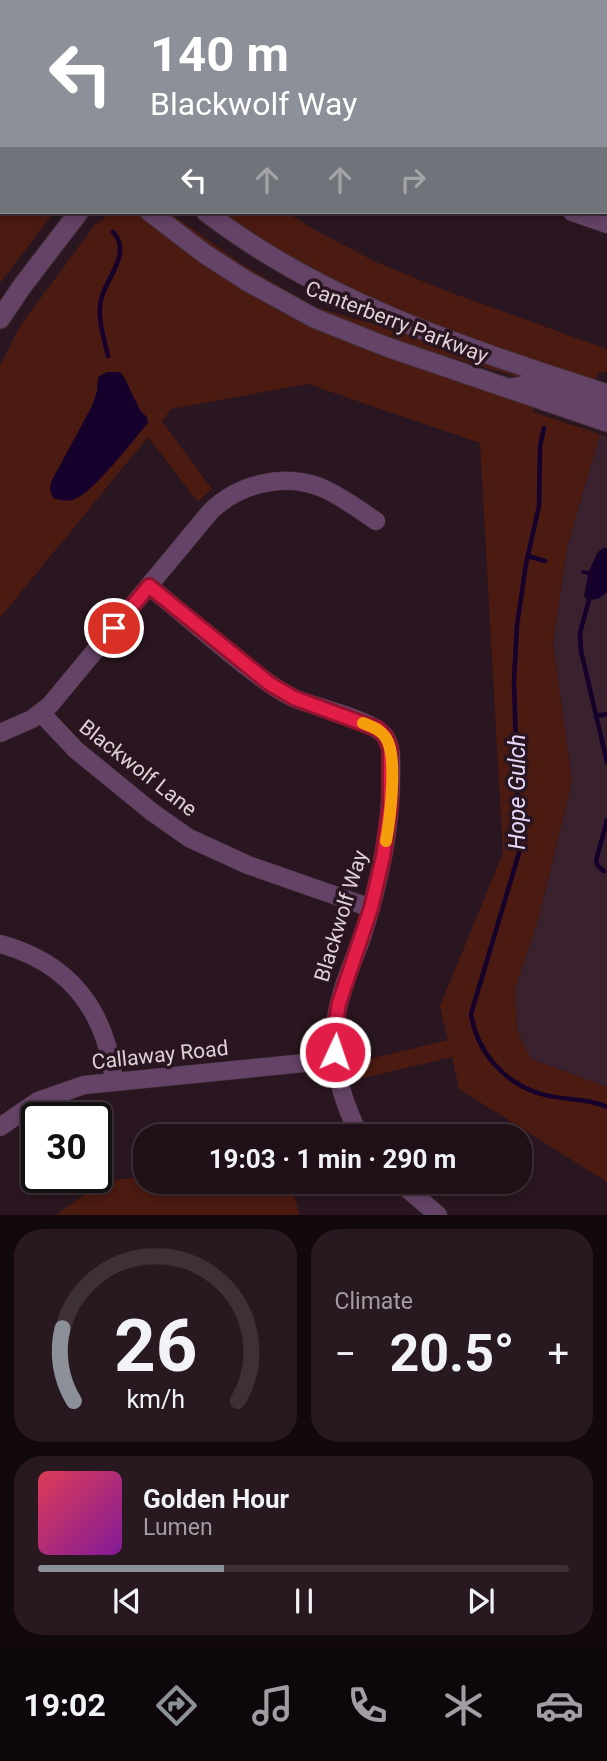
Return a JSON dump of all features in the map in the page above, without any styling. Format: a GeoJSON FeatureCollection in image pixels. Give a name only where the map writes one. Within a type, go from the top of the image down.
{"type":"FeatureCollection","features":[{"type":"Feature","properties":{"kind":"street"},"geometry":{"type":"LineString","coordinates":[[0,319],[77,214]]}},
{"type":"Feature","properties":{"kind":"street","name":"Canterberry Parkway"},"geometry":{"type":"LineString","coordinates":[[153,214],[245,280],[314,318],[375,342],[607,422]]}},
{"type":"Feature","properties":{"kind":"street","name":"Canterberry Parkway"},"geometry":{"type":"LineString","coordinates":[[209,214],[298,273],[362,305],[446,338],[607,394]]}},
{"type":"Feature","properties":{"kind":"street"},"geometry":{"type":"LineString","coordinates":[[578,214],[607,224]]}},
{"type":"Feature","properties":{"kind":"street"},"geometry":{"type":"LineString","coordinates":[[509,387],[533,383],[607,408]]}},
{"type":"Feature","properties":{"kind":"street"},"geometry":{"type":"LineString","coordinates":[[0,733],[41,713],[216,507],[248,487],[280,482],[311,485],[328,491],[376,521]]}},
{"type":"Feature","properties":{"kind":"street","name":"Blackwolf Way"},"geometry":{"type":"LineString","coordinates":[[149,586],[234,657],[281,691],[391,733],[390,806],[383,857],[371,908],[339,1003],[335,1028],[335,1060],[343,1096],[355,1124]]}},
{"type":"Feature","properties":{"kind":"street","name":"Blackwolf Lane"},"geometry":{"type":"LineString","coordinates":[[41,713],[71,746],[152,812],[189,838],[248,866],[371,908]]}},
{"type":"Feature","properties":{"kind":"street"},"geometry":{"type":"LineString","coordinates":[[0,944],[26,953],[50,966],[71,982],[88,1002],[106,1037],[114,1081]]}},
{"type":"Feature","properties":{"kind":"street","name":"Callaway Road"},"geometry":{"type":"LineString","coordinates":[[0,1127],[27,1107],[47,1097],[84,1086],[335,1060]]}},
{"type":"Feature","properties":{"kind":"street"},"geometry":{"type":"LineString","coordinates":[[413,1194],[438,1215]]}},
{"type":"Feature","properties":{"kind":"shaded area"},"geometry":{"type":"Polygon","coordinates":[[[0,214],[52,214],[0,283],[0,214]]]}},
{"type":"Feature","properties":{"kind":"shaded area"},"geometry":{"type":"Polygon","coordinates":[[[108,214],[139,214],[238,287],[296,320],[325,333],[534,406],[533,412],[600,434],[567,547],[553,643],[572,781],[538,920],[515,989],[517,1030],[531,1059],[607,1087],[607,1182],[532,1135],[532,1124],[515,1124],[459,1089],[452,1057],[356,1080],[353,1063],[448,1040],[440,1006],[503,853],[480,443],[308,384],[171,409],[162,421],[212,489],[198,502],[148,437],[0,618],[0,366],[20,326],[97,222],[98,224],[108,214]]]}},
{"type":"Feature","properties":{"kind":"shaded area"},"geometry":{"type":"Polygon","coordinates":[[[167,214],[172,214],[243,265],[315,307],[404,333],[594,400],[437,353],[337,319],[286,294],[203,241],[167,214]]]}},
{"type":"Feature","properties":{"kind":"shaded area"},"geometry":{"type":"Polygon","coordinates":[[[225,214],[289,214],[378,263],[607,349],[607,372],[598,373],[595,381],[468,338],[345,287],[225,214]]]}},
{"type":"Feature","properties":{"kind":"shaded area"},"geometry":{"type":"Polygon","coordinates":[[[107,372],[120,372],[148,423],[83,495],[69,500],[53,498],[51,482],[92,406],[98,377],[107,372]]]}},
{"type":"Feature","properties":{"kind":"shaded area"},"geometry":{"type":"Polygon","coordinates":[[[600,434],[607,437],[607,1087],[531,1059],[517,1030],[515,988],[538,920],[572,781],[553,643],[567,547],[600,434]]]}},
{"type":"Feature","properties":{"kind":"shaded area"},"geometry":{"type":"Polygon","coordinates":[[[607,548],[607,592],[596,599],[587,599],[584,597],[588,575],[581,573],[582,570],[589,571],[597,553],[607,548]]]}},
{"type":"Feature","properties":{"kind":"shaded area"},"geometry":{"type":"Polygon","coordinates":[[[133,1178],[133,1194],[293,1194],[300,1215],[56,1215],[87,1193],[112,1193],[112,1180],[133,1178]]]}},
{"type":"Feature","properties":{"kind":"waterway"},"geometry":{"type":"LineString","coordinates":[[108,356],[100,307],[103,292],[119,257],[118,240],[113,232]]}},
{"type":"Feature","properties":{"kind":"waterway","name":"Hope Gulch"},"geometry":{"type":"LineString","coordinates":[[544,428],[540,446],[539,506],[526,564],[517,625],[514,680],[519,853],[471,1014],[485,1052],[513,1081],[538,1093],[607,1107]]}},
{"type":"Feature","properties":{"kind":"waterway"},"geometry":{"type":"LineString","coordinates":[[528,556],[545,561]]}},
{"type":"Feature","properties":{"kind":"waterway"},"geometry":{"type":"LineString","coordinates":[[590,596],[580,633],[581,651],[607,762]]}},
{"type":"Feature","properties":{"kind":"waterway"},"geometry":{"type":"LineString","coordinates":[[596,716],[607,714]]}},
{"type":"Feature","properties":{"kind":"waterway"},"geometry":{"type":"LineString","coordinates":[[604,871],[596,861],[607,820]]}},
{"type":"Feature","properties":{"kind":"slow traffic"},"geometry":{"type":"LineString","coordinates":[[363,723],[382,732],[390,748],[390,806],[386,841]]}},
{"type":"Feature","properties":{"kind":"route"},"geometry":{"type":"LineString","coordinates":[[114,628],[149,586],[270,684],[294,698],[374,727],[382,732],[388,741],[391,781],[388,831],[371,908],[339,1003],[335,1052]]}}]}
